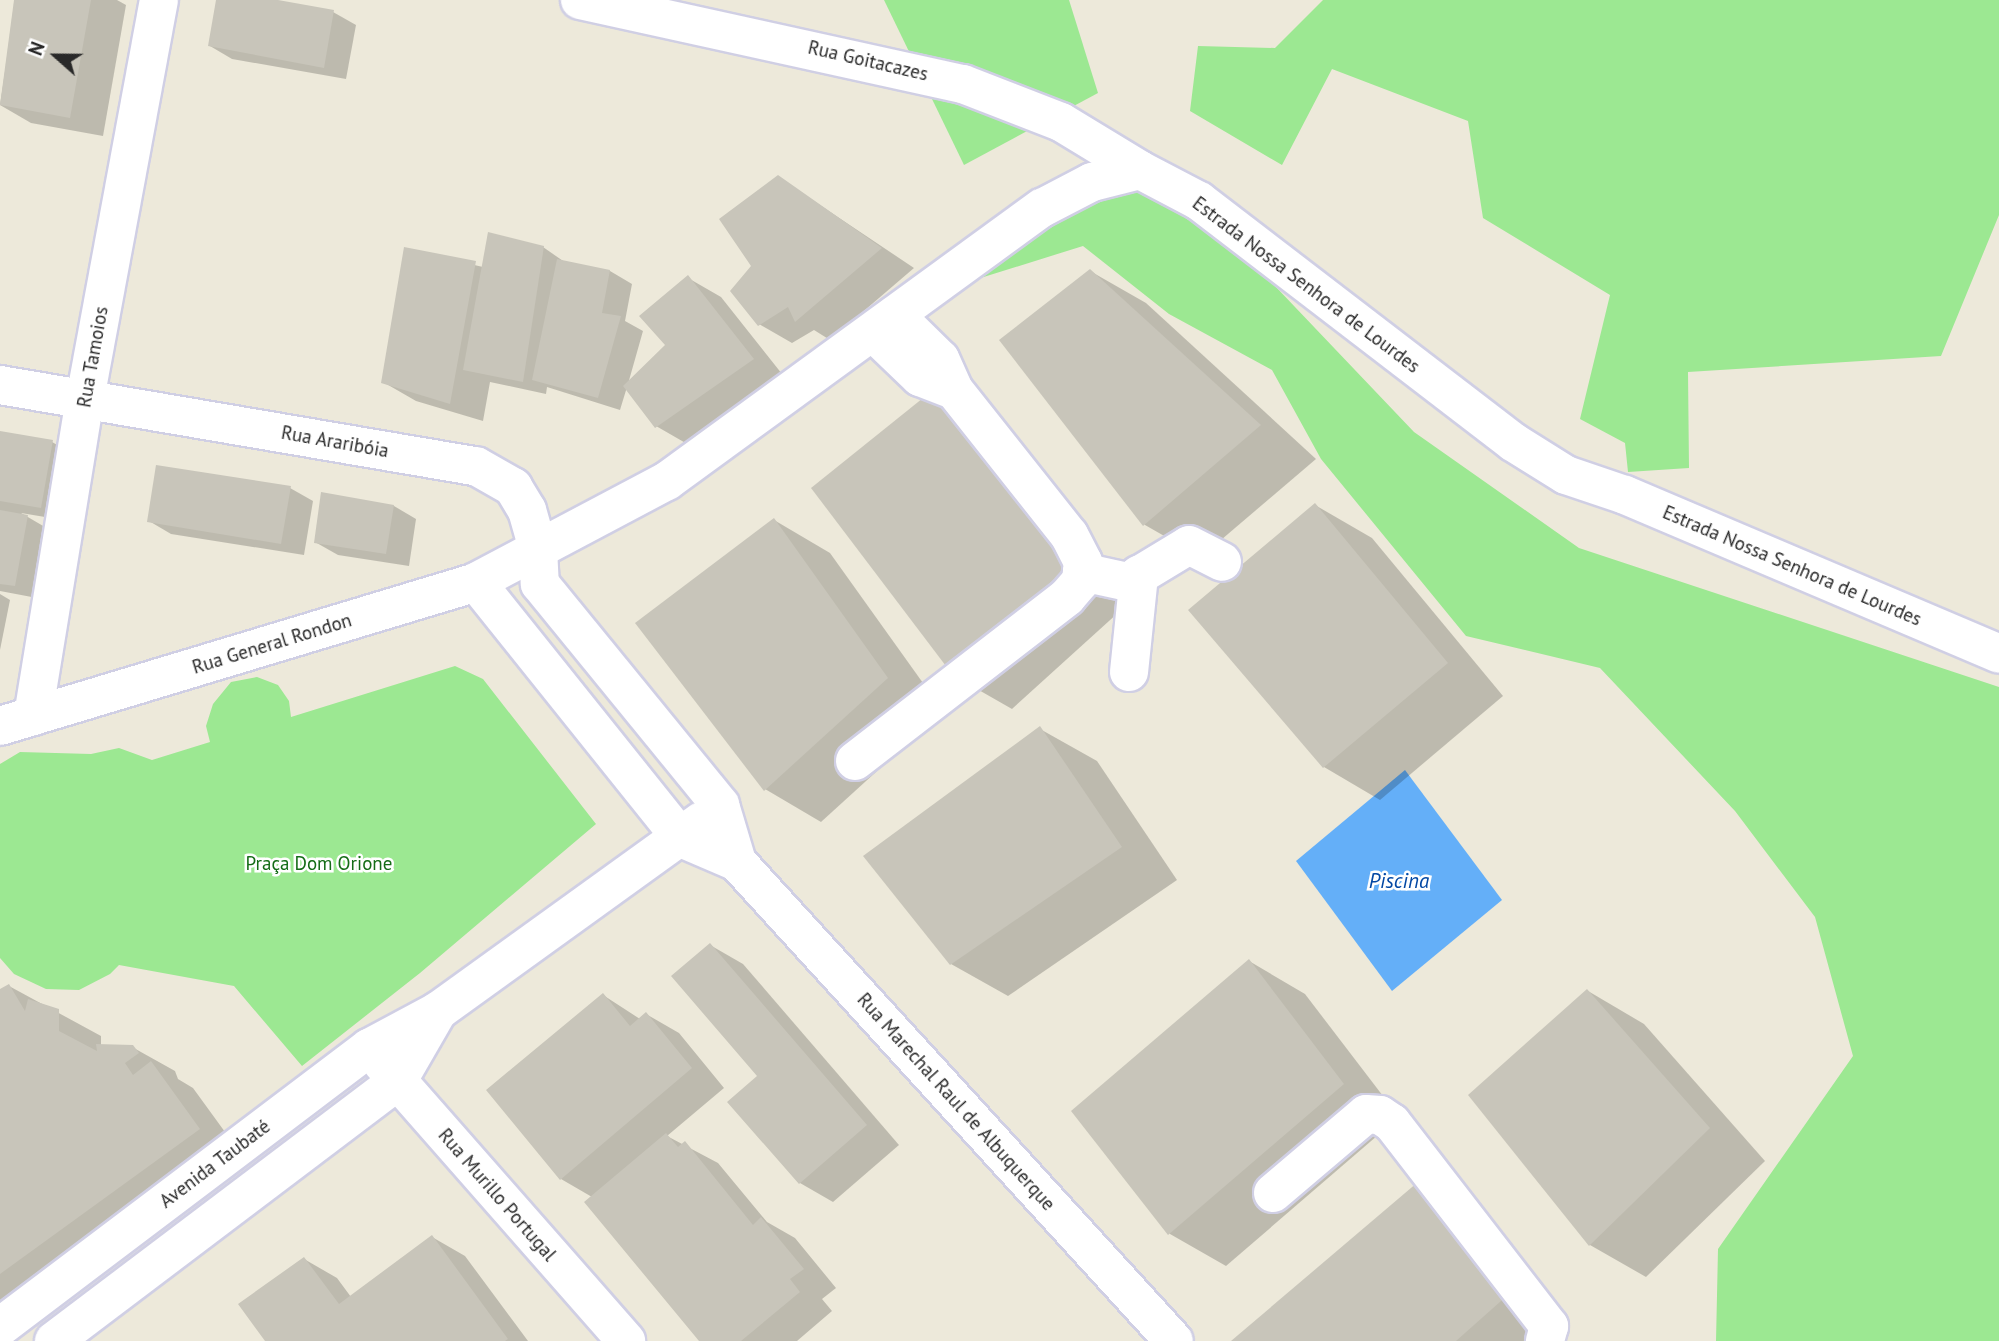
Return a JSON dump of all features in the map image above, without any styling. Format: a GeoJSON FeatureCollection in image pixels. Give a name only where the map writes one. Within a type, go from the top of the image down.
{"type":"FeatureCollection","features":[{"type":"Feature","properties":{"kind":"street","name":"Rua Tamoios"},"geometry":{"type":"LineString","coordinates":[[17,721],[85,399],[159,0]]}},
{"type":"Feature","properties":{"kind":"street","name":"Rua Goitacazes"},"geometry":{"type":"LineString","coordinates":[[580,0],[963,84],[1061,122],[1140,170]]}},
{"type":"Feature","properties":{"kind":"street"},"geometry":{"type":"LineString","coordinates":[[538,549],[667,481],[1042,208],[1092,182],[1140,170]]}},
{"type":"Feature","properties":{"kind":"street","name":"Estrada Nossa Senhora de Lourdes"},"geometry":{"type":"LineString","coordinates":[[1140,170],[1199,201],[1513,442],[1566,475],[1625,495],[1999,654]]}},
{"type":"Feature","properties":{"kind":"street"},"geometry":{"type":"LineString","coordinates":[[855,761],[1067,597],[1081,581],[1083,562],[1069,535],[954,390],[920,377],[884,323]]}},
{"type":"Feature","properties":{"kind":"street","name":"Rua Araribóia"},"geometry":{"type":"LineString","coordinates":[[0,385],[476,466],[513,486],[527,510],[538,549]]}},
{"type":"Feature","properties":{"kind":"street"},"geometry":{"type":"LineString","coordinates":[[1082,572],[1123,583],[1189,545],[1222,562]]}},
{"type":"Feature","properties":{"kind":"street","name":"Rua General Rondon"},"geometry":{"type":"LineString","coordinates":[[17,721],[476,582],[538,549]]}},
{"type":"Feature","properties":{"kind":"street","name":"Rua Marechal Raul de Albuquerque"},"geometry":{"type":"LineString","coordinates":[[538,549],[540,584],[720,805],[737,862]]}},
{"type":"Feature","properties":{"kind":"street"},"geometry":{"type":"LineString","coordinates":[[1129,672],[1139,575]]}},
{"type":"Feature","properties":{"kind":"street","name":"Rua Marechal Raul de Albuquerque"},"geometry":{"type":"LineString","coordinates":[[476,582],[681,838],[737,862],[1174,1341]]}},
{"type":"Feature","properties":{"kind":"street","name":"Avenida Taubaté"},"geometry":{"type":"LineString","coordinates":[[0,1327],[369,1048],[438,1011],[681,838],[720,805]]}},
{"type":"Feature","properties":{"kind":"street","name":"Avenida Taubaté"},"geometry":{"type":"LineString","coordinates":[[54,1341],[397,1082],[438,1011]]}},
{"type":"Feature","properties":{"kind":"street","name":"Rua Murillo Portugal"},"geometry":{"type":"LineString","coordinates":[[369,1048],[626,1341]]}},
{"type":"Feature","properties":{"kind":"street"},"geometry":{"type":"LineString","coordinates":[[1273,1193],[1366,1114],[1380,1115],[1392,1123],[1549,1325],[1545,1341]]}},
{"type":"Feature","properties":{"kind":"green space"},"geometry":{"type":"Polygon","coordinates":[[[884,0],[1069,0],[1098,93],[964,165],[884,0]]]}},
{"type":"Feature","properties":{"kind":"green space"},"geometry":{"type":"Polygon","coordinates":[[[1323,0],[1999,0],[1999,215],[1941,356],[1688,372],[1689,468],[1628,472],[1625,443],[1580,419],[1610,295],[1483,218],[1468,121],[1332,69],[1282,165],[1190,111],[1198,46],[1275,48],[1323,0]]]}},
{"type":"Feature","properties":{"kind":"green space"},"geometry":{"type":"Polygon","coordinates":[[[1108,187],[1194,201],[1414,432],[1579,548],[1999,687],[1999,1341],[1716,1341],[1718,1249],[1853,1056],[1815,917],[1735,811],[1600,668],[1466,636],[1321,459],[1272,370],[1169,314],[1083,246],[974,280],[984,230],[1108,187]]]}},
{"type":"Feature","properties":{"kind":"green space","name":"Praça Dom Orione"},"geometry":{"type":"Polygon","coordinates":[[[455,666],[483,679],[596,824],[420,973],[302,1066],[234,986],[119,965],[110,974],[79,990],[46,989],[14,974],[0,958],[0,764],[20,752],[91,754],[119,748],[152,760],[210,742],[206,726],[213,704],[231,682],[257,677],[278,685],[289,701],[291,717],[455,666]]]}},
{"type":"Feature","properties":{"kind":"water","name":"Piscina"},"geometry":{"type":"Polygon","coordinates":[[[1405,770],[1502,900],[1392,991],[1296,861],[1405,770]]]}},
{"type":"Feature","properties":{"kind":"building"},"geometry":{"type":"Polygon","coordinates":[[[14,0],[91,0],[70,118],[0,105],[14,0]]]}},
{"type":"Feature","properties":{"kind":"building"},"geometry":{"type":"Polygon","coordinates":[[[216,0],[278,0],[334,10],[324,68],[208,46],[216,0]]]}},
{"type":"Feature","properties":{"kind":"building"},"geometry":{"type":"Polygon","coordinates":[[[778,175],[882,248],[795,322],[788,307],[758,326],[730,291],[751,266],[719,219],[778,175]]]}},
{"type":"Feature","properties":{"kind":"building"},"geometry":{"type":"Polygon","coordinates":[[[488,232],[544,246],[523,382],[463,370],[488,232]]]}},
{"type":"Feature","properties":{"kind":"building"},"geometry":{"type":"Polygon","coordinates":[[[404,247],[476,261],[450,404],[381,383],[404,247]]]}},
{"type":"Feature","properties":{"kind":"building"},"geometry":{"type":"Polygon","coordinates":[[[557,259],[610,270],[602,313],[621,316],[598,398],[532,380],[557,259]]]}},
{"type":"Feature","properties":{"kind":"building"},"geometry":{"type":"Polygon","coordinates":[[[1090,269],[1261,425],[1143,526],[999,340],[1090,269]]]}},
{"type":"Feature","properties":{"kind":"building"},"geometry":{"type":"Polygon","coordinates":[[[688,275],[754,359],[655,428],[623,386],[665,345],[639,316],[688,275]]]}},
{"type":"Feature","properties":{"kind":"building"},"geometry":{"type":"Polygon","coordinates":[[[933,390],[1075,569],[955,678],[811,488],[933,390]]]}},
{"type":"Feature","properties":{"kind":"building"},"geometry":{"type":"Polygon","coordinates":[[[0,431],[53,440],[41,508],[0,501],[0,431]]]}},
{"type":"Feature","properties":{"kind":"building"},"geometry":{"type":"Polygon","coordinates":[[[156,465],[291,486],[281,544],[147,522],[156,465]]]}},
{"type":"Feature","properties":{"kind":"building"},"geometry":{"type":"Polygon","coordinates":[[[321,492],[394,505],[386,554],[314,543],[321,492]]]}},
{"type":"Feature","properties":{"kind":"building"},"geometry":{"type":"Polygon","coordinates":[[[1315,503],[1448,663],[1323,768],[1188,610],[1315,503]]]}},
{"type":"Feature","properties":{"kind":"building"},"geometry":{"type":"Polygon","coordinates":[[[0,510],[28,515],[15,586],[0,584],[0,510]]]}},
{"type":"Feature","properties":{"kind":"building"},"geometry":{"type":"Polygon","coordinates":[[[774,518],[888,678],[764,791],[635,623],[774,518]]]}},
{"type":"Feature","properties":{"kind":"building"},"geometry":{"type":"Polygon","coordinates":[[[1040,726],[1122,847],[950,965],[863,856],[1040,726]]]}},
{"type":"Feature","properties":{"kind":"building"},"geometry":{"type":"Polygon","coordinates":[[[710,943],[867,1125],[799,1184],[727,1102],[757,1076],[671,976],[710,943]]]}},
{"type":"Feature","properties":{"kind":"building"},"geometry":{"type":"Polygon","coordinates":[[[1249,959],[1344,1084],[1168,1235],[1071,1111],[1249,959]]]}},
{"type":"Feature","properties":{"kind":"building"},"geometry":{"type":"Polygon","coordinates":[[[9,984],[25,1011],[28,999],[59,1009],[59,1031],[97,1051],[96,1044],[133,1045],[139,1053],[125,1063],[133,1075],[151,1061],[200,1129],[0,1274],[0,989],[9,984]]]}},
{"type":"Feature","properties":{"kind":"building"},"geometry":{"type":"Polygon","coordinates":[[[1587,989],[1710,1128],[1589,1246],[1468,1095],[1587,989]]]}},
{"type":"Feature","properties":{"kind":"building"},"geometry":{"type":"Polygon","coordinates":[[[603,993],[630,1026],[646,1012],[692,1068],[560,1180],[486,1090],[603,993]]]}},
{"type":"Feature","properties":{"kind":"building"},"geometry":{"type":"Polygon","coordinates":[[[666,1133],[678,1147],[685,1141],[753,1225],[761,1217],[804,1269],[790,1279],[800,1292],[741,1341],[699,1341],[584,1202],[666,1133]]]}},
{"type":"Feature","properties":{"kind":"building"},"geometry":{"type":"Polygon","coordinates":[[[1418,1182],[1510,1293],[1456,1341],[1231,1341],[1418,1182]]]}},
{"type":"Feature","properties":{"kind":"building"},"geometry":{"type":"Polygon","coordinates":[[[432,1235],[508,1339],[265,1341],[238,1304],[304,1257],[339,1304],[432,1235]]]}}]}
